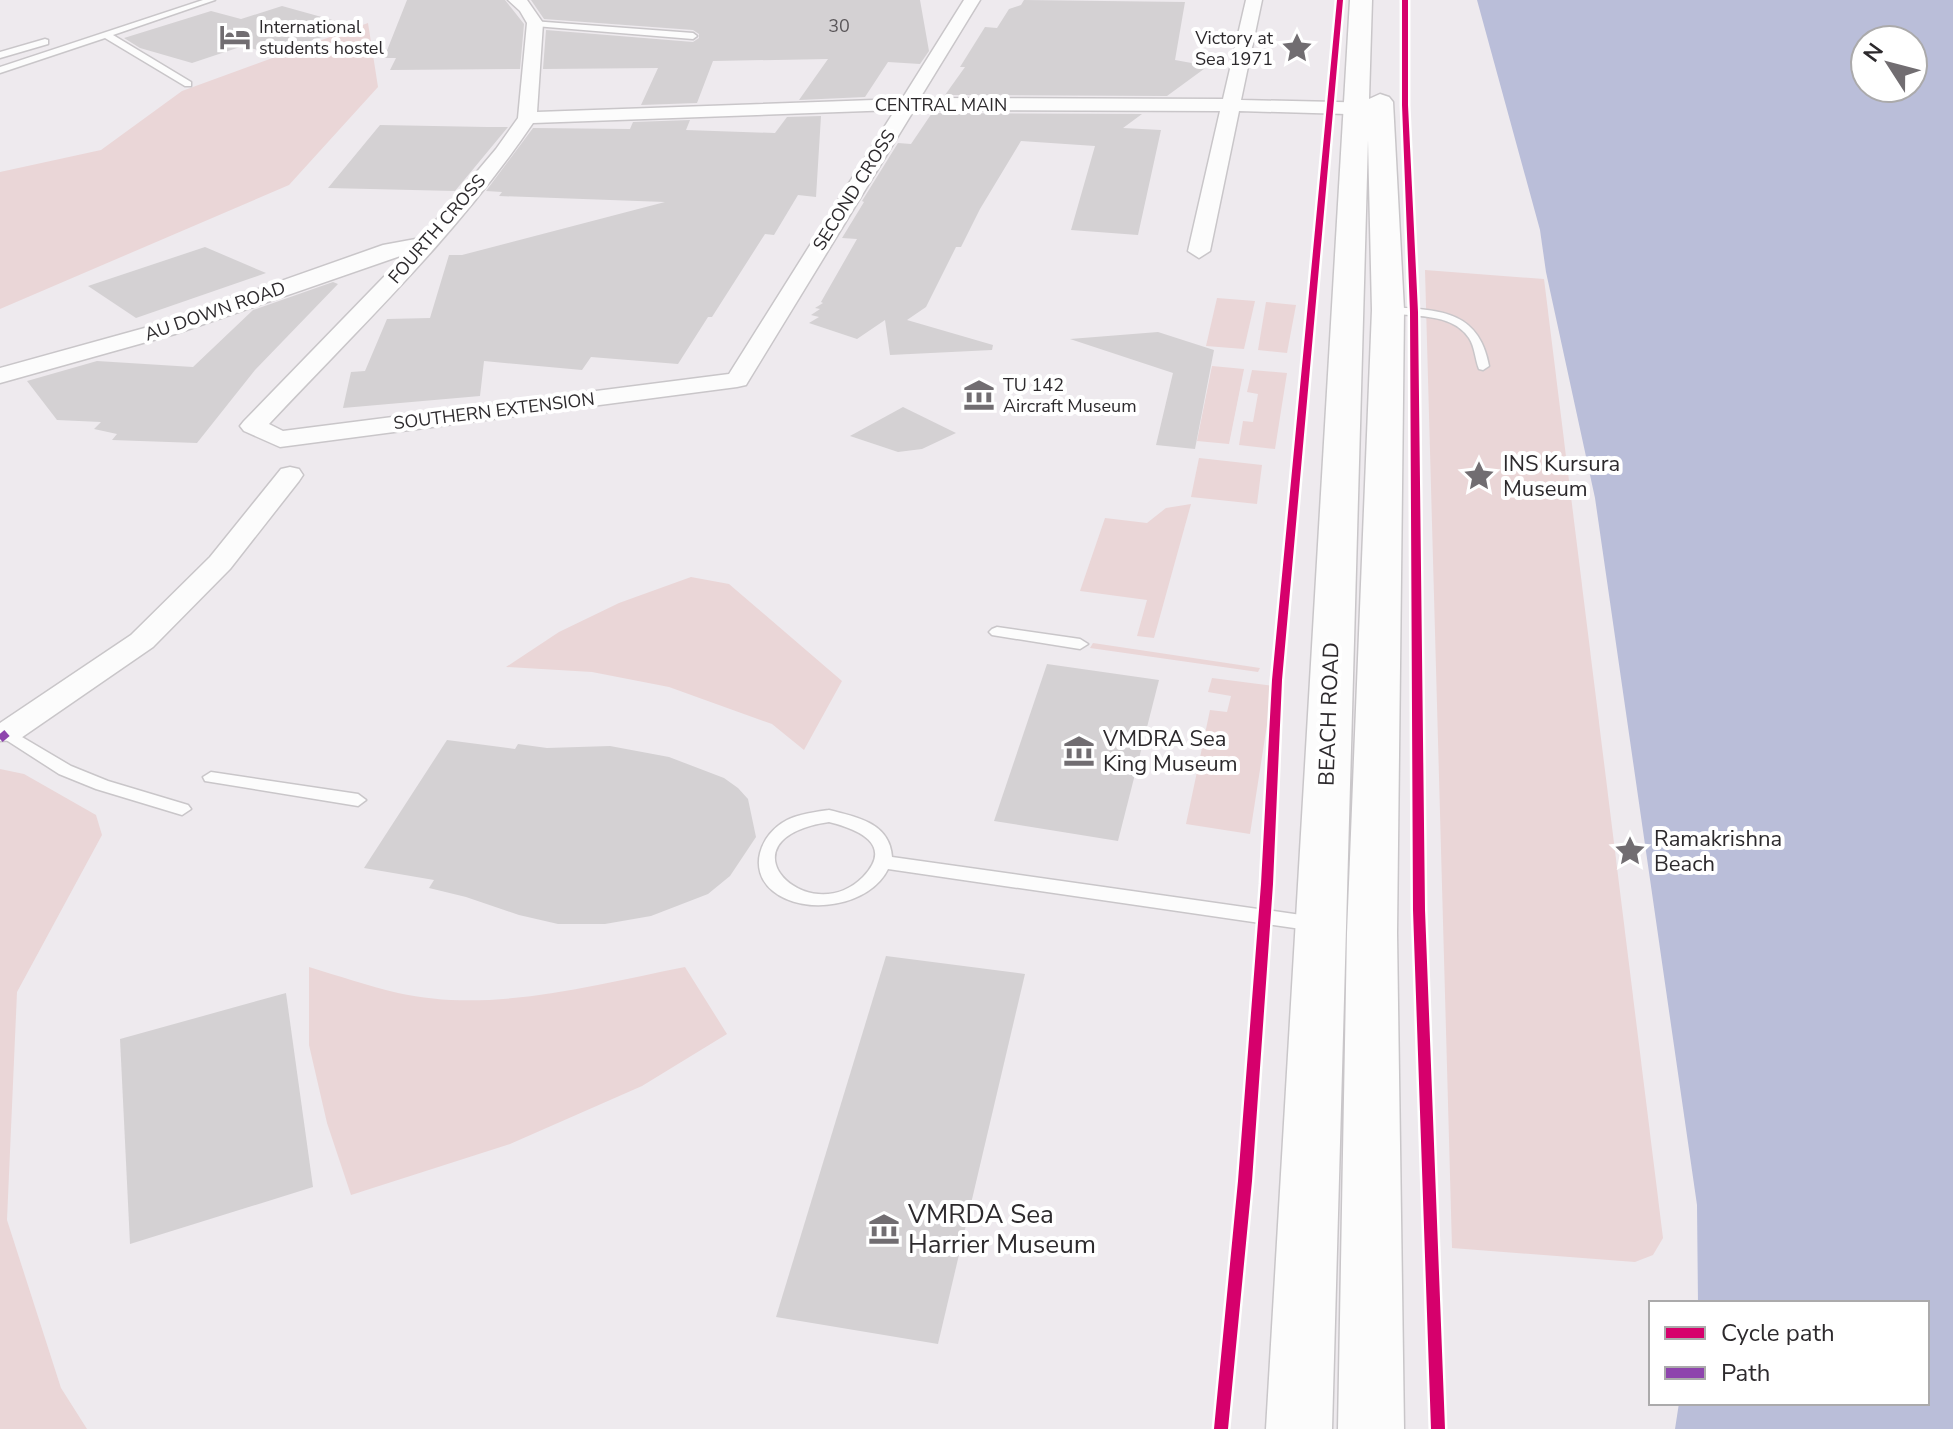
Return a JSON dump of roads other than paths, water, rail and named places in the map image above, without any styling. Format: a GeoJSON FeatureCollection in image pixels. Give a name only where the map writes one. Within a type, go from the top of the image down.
{"type":"FeatureCollection","features":[{"type":"Feature","properties":{"kind":"main road","name":"BEACH ROAD"},"geometry":{"type":"LineString","coordinates":[[1299,1429],[1349,929],[1388,310],[1368,109],[1361,0]]}},
{"type":"Feature","properties":{"kind":"main road","name":"BEACH ROAD"},"geometry":{"type":"LineString","coordinates":[[1371,1429],[1349,929],[1368,109],[1383,0]]}},
{"type":"Feature","properties":{"kind":"street","name":"SECOND CROSS"},"geometry":{"type":"LineString","coordinates":[[737,380],[972,0]]}},
{"type":"Feature","properties":{"kind":"street"},"geometry":{"type":"LineString","coordinates":[[1199,251],[1254,0]]}},
{"type":"Feature","properties":{"kind":"street","name":"FOURTH CROSS"},"geometry":{"type":"LineString","coordinates":[[253,426],[428,243],[503,153],[527,118],[529,9]]}},
{"type":"Feature","properties":{"kind":"street","name":"CENTRAL MAIN"},"geometry":{"type":"LineString","coordinates":[[527,118],[907,104],[1230,105],[1368,109]]}},
{"type":"Feature","properties":{"kind":"street","name":"AU DOWN ROAD"},"geometry":{"type":"LineString","coordinates":[[0,376],[167,329],[391,250],[428,243]]}},
{"type":"Feature","properties":{"kind":"street","name":"SOUTHERN EXTENSION"},"geometry":{"type":"LineString","coordinates":[[253,426],[280,439],[737,380]]}},
{"type":"Feature","properties":{"kind":"street"},"geometry":{"type":"LineString","coordinates":[[4,731],[142,641],[220,563],[290,475]]}},
{"type":"Feature","properties":{"kind":"lane"},"geometry":{"type":"LineString","coordinates":[[0,70],[211,0]]}},
{"type":"Feature","properties":{"kind":"lane"},"geometry":{"type":"LineString","coordinates":[[529,9],[693,36]]}},
{"type":"Feature","properties":{"kind":"lane"},"geometry":{"type":"LineString","coordinates":[[106,35],[188,84]]}},
{"type":"Feature","properties":{"kind":"lane"},"geometry":{"type":"LineString","coordinates":[[0,55],[45,42]]}},
{"type":"Feature","properties":{"kind":"lane"},"geometry":{"type":"LineString","coordinates":[[1388,310],[1429,313],[1470,328],[1481,346],[1483,366]]}},
{"type":"Feature","properties":{"kind":"lane"},"geometry":{"type":"LineString","coordinates":[[997,632],[1080,644]]}},
{"type":"Feature","properties":{"kind":"lane"},"geometry":{"type":"LineString","coordinates":[[4,731],[65,770],[102,785],[182,809]]}},
{"type":"Feature","properties":{"kind":"lane"},"geometry":{"type":"LineString","coordinates":[[211,777],[358,800]]}},
{"type":"Feature","properties":{"kind":"lane"},"geometry":{"type":"LineString","coordinates":[[829,816],[865,825],[877,835],[884,848],[883,862],[877,875],[864,887],[826,899],[789,893],[775,884],[767,872],[764,859],[768,846],[792,824],[829,816]]}},
{"type":"Feature","properties":{"kind":"lane"},"geometry":{"type":"LineString","coordinates":[[883,862],[1349,929]]}},
{"type":"Feature","properties":{"kind":"water"},"geometry":{"type":"Polygon","coordinates":[[[1477,0],[1953,0],[1953,1429],[1675,1429],[1679,1405],[1929,1405],[1929,1301],[1698,1301],[1697,1205],[1595,498],[1546,272],[1540,230],[1477,0]]]}},
{"type":"Feature","properties":{"kind":"place","name":"International students hostel"},"geometry":{"type":"Point","coordinates":[235,37]}},
{"type":"Feature","properties":{"kind":"place","name":"Victory at Sea 1971"},"geometry":{"type":"Point","coordinates":[1297,48]}},
{"type":"Feature","properties":{"kind":"place","name":"TU 142 Aircraft Museum"},"geometry":{"type":"Point","coordinates":[979,395]}},
{"type":"Feature","properties":{"kind":"place","name":"INS Kursura Museum"},"geometry":{"type":"Point","coordinates":[1479,476]}},
{"type":"Feature","properties":{"kind":"place","name":"VMDRA Sea King Museum"},"geometry":{"type":"Point","coordinates":[1079,751]}},
{"type":"Feature","properties":{"kind":"place","name":"Ramakrishna Beach"},"geometry":{"type":"Point","coordinates":[1630,851]}},
{"type":"Feature","properties":{"kind":"place","name":"VMRDA Sea Harrier Museum"},"geometry":{"type":"Point","coordinates":[884,1229]}}]}
